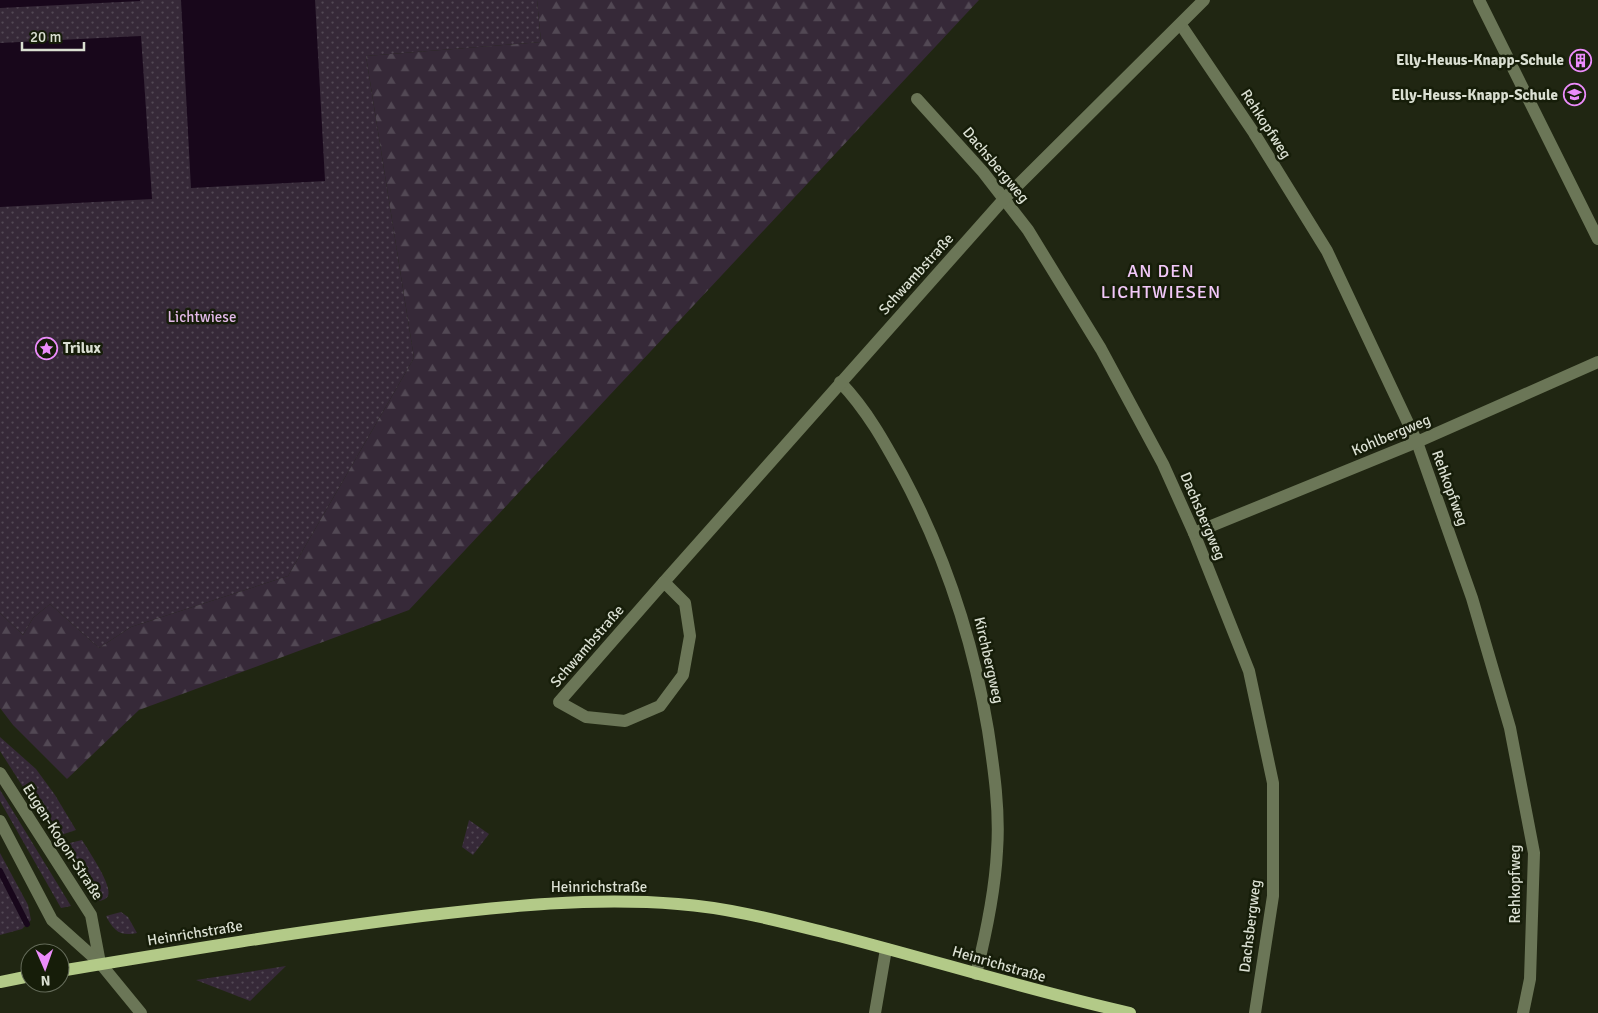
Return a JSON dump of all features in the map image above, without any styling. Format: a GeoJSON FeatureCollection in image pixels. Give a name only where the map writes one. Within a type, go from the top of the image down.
{"type":"FeatureCollection","features":[{"type":"Feature","properties":{"kind":"main road","name":"Heinrichstraße"},"geometry":{"type":"LineString","coordinates":[[70,969],[328,928],[520,905],[598,900],[680,904],[757,916],[886,948],[1056,997],[1130,1013]]}},
{"type":"Feature","properties":{"kind":"main road"},"geometry":{"type":"LineString","coordinates":[[0,982],[20,978]]}},
{"type":"Feature","properties":{"kind":"street","name":"Schwambstraße"},"geometry":{"type":"LineString","coordinates":[[664,582],[684,602],[690,636],[682,675],[660,706],[625,721],[586,717],[559,702],[664,582],[840,382],[1004,199],[1204,0]]}},
{"type":"Feature","properties":{"kind":"street"},"geometry":{"type":"LineString","coordinates":[[1479,0],[1598,239]]}},
{"type":"Feature","properties":{"kind":"street","name":"Rehkopfweg"},"geometry":{"type":"LineString","coordinates":[[1181,25],[1254,133],[1327,251],[1417,442],[1472,598],[1510,728],[1534,853],[1530,979],[1524,1013]]}},
{"type":"Feature","properties":{"kind":"street","name":"Dachsbergweg"},"geometry":{"type":"LineString","coordinates":[[917,99],[1004,199],[1028,230],[1101,349],[1163,464],[1194,533],[1249,671],[1273,783],[1273,896],[1255,1013]]}},
{"type":"Feature","properties":{"kind":"street","name":"Kohlbergweg"},"geometry":{"type":"LineString","coordinates":[[1194,533],[1417,442],[1598,362]]}},
{"type":"Feature","properties":{"kind":"street","name":"Kirchbergweg"},"geometry":{"type":"LineString","coordinates":[[840,382],[861,405],[891,454],[927,520],[957,596],[971,648],[993,759],[997,818],[997,850],[993,891],[976,974]]}},
{"type":"Feature","properties":{"kind":"street","name":"Eugen-Kogon-Straße"},"geometry":{"type":"LineString","coordinates":[[0,773],[91,915],[100,963]]}},
{"type":"Feature","properties":{"kind":"street"},"geometry":{"type":"LineString","coordinates":[[0,821],[52,920],[100,963],[141,1013]]}},
{"type":"Feature","properties":{"kind":"street"},"geometry":{"type":"LineString","coordinates":[[875,1013],[886,948]]}},
{"type":"Feature","properties":{"kind":"green space","name":"Lichtwiese"},"geometry":{"type":"Polygon","coordinates":[[[0,0],[537,0],[541,42],[366,56],[414,358],[288,576],[131,627],[99,648],[50,604],[33,618],[23,635],[0,613],[0,0]]]}},
{"type":"Feature","properties":{"kind":"green space"},"geometry":{"type":"Polygon","coordinates":[[[537,0],[979,0],[409,610],[139,710],[67,779],[13,725],[0,708],[0,613],[23,635],[33,618],[50,604],[99,648],[131,627],[288,576],[414,358],[366,56],[541,42],[537,0]]]}},
{"type":"Feature","properties":{"kind":"green space"},"geometry":{"type":"Polygon","coordinates":[[[0,737],[36,769],[55,795],[76,830],[55,837],[0,751],[0,737]]]}},
{"type":"Feature","properties":{"kind":"green space"},"geometry":{"type":"Polygon","coordinates":[[[0,790],[71,906],[61,908],[0,801],[0,790]]]}},
{"type":"Feature","properties":{"kind":"green space"},"geometry":{"type":"Polygon","coordinates":[[[469,820],[489,834],[473,855],[462,847],[469,820]]]}},
{"type":"Feature","properties":{"kind":"green space"},"geometry":{"type":"Polygon","coordinates":[[[82,840],[107,884],[109,891],[105,899],[94,902],[62,845],[82,840]]]}},
{"type":"Feature","properties":{"kind":"green space"},"geometry":{"type":"Polygon","coordinates":[[[0,853],[28,905],[31,920],[22,929],[0,935],[0,853]]]}},
{"type":"Feature","properties":{"kind":"green space"},"geometry":{"type":"Polygon","coordinates":[[[121,912],[128,917],[137,933],[126,934],[114,929],[106,916],[121,912]]]}},
{"type":"Feature","properties":{"kind":"green space"},"geometry":{"type":"Polygon","coordinates":[[[286,966],[250,1001],[196,980],[286,966]]]}},
{"type":"Feature","properties":{"kind":"shaded area"},"geometry":{"type":"Polygon","coordinates":[[[0,0],[140,0],[140,1],[0,8],[0,0]]]}},
{"type":"Feature","properties":{"kind":"shaded area"},"geometry":{"type":"Polygon","coordinates":[[[181,0],[315,0],[325,181],[191,188],[181,0]]]}},
{"type":"Feature","properties":{"kind":"shaded area"},"geometry":{"type":"Polygon","coordinates":[[[141,36],[152,199],[0,207],[0,43],[141,36]]]}},
{"type":"Feature","properties":{"kind":"waterway"},"geometry":{"type":"LineString","coordinates":[[0,871],[27,924]]}},
{"type":"Feature","properties":{"kind":"place","name":"Elly-Heuus-Knapp-Schule"},"geometry":{"type":"Point","coordinates":[1580,60]}},
{"type":"Feature","properties":{"kind":"place","name":"Elly-Heuss-Knapp-Schule"},"geometry":{"type":"Point","coordinates":[1574,95]}},
{"type":"Feature","properties":{"kind":"place","name":"Trilux"},"geometry":{"type":"Point","coordinates":[47,348]}},
{"type":"Feature","properties":{"kind":"district","name":"AN DEN LICHTWIESEN"},"geometry":{"type":"Point","coordinates":[1161,281]}}]}
